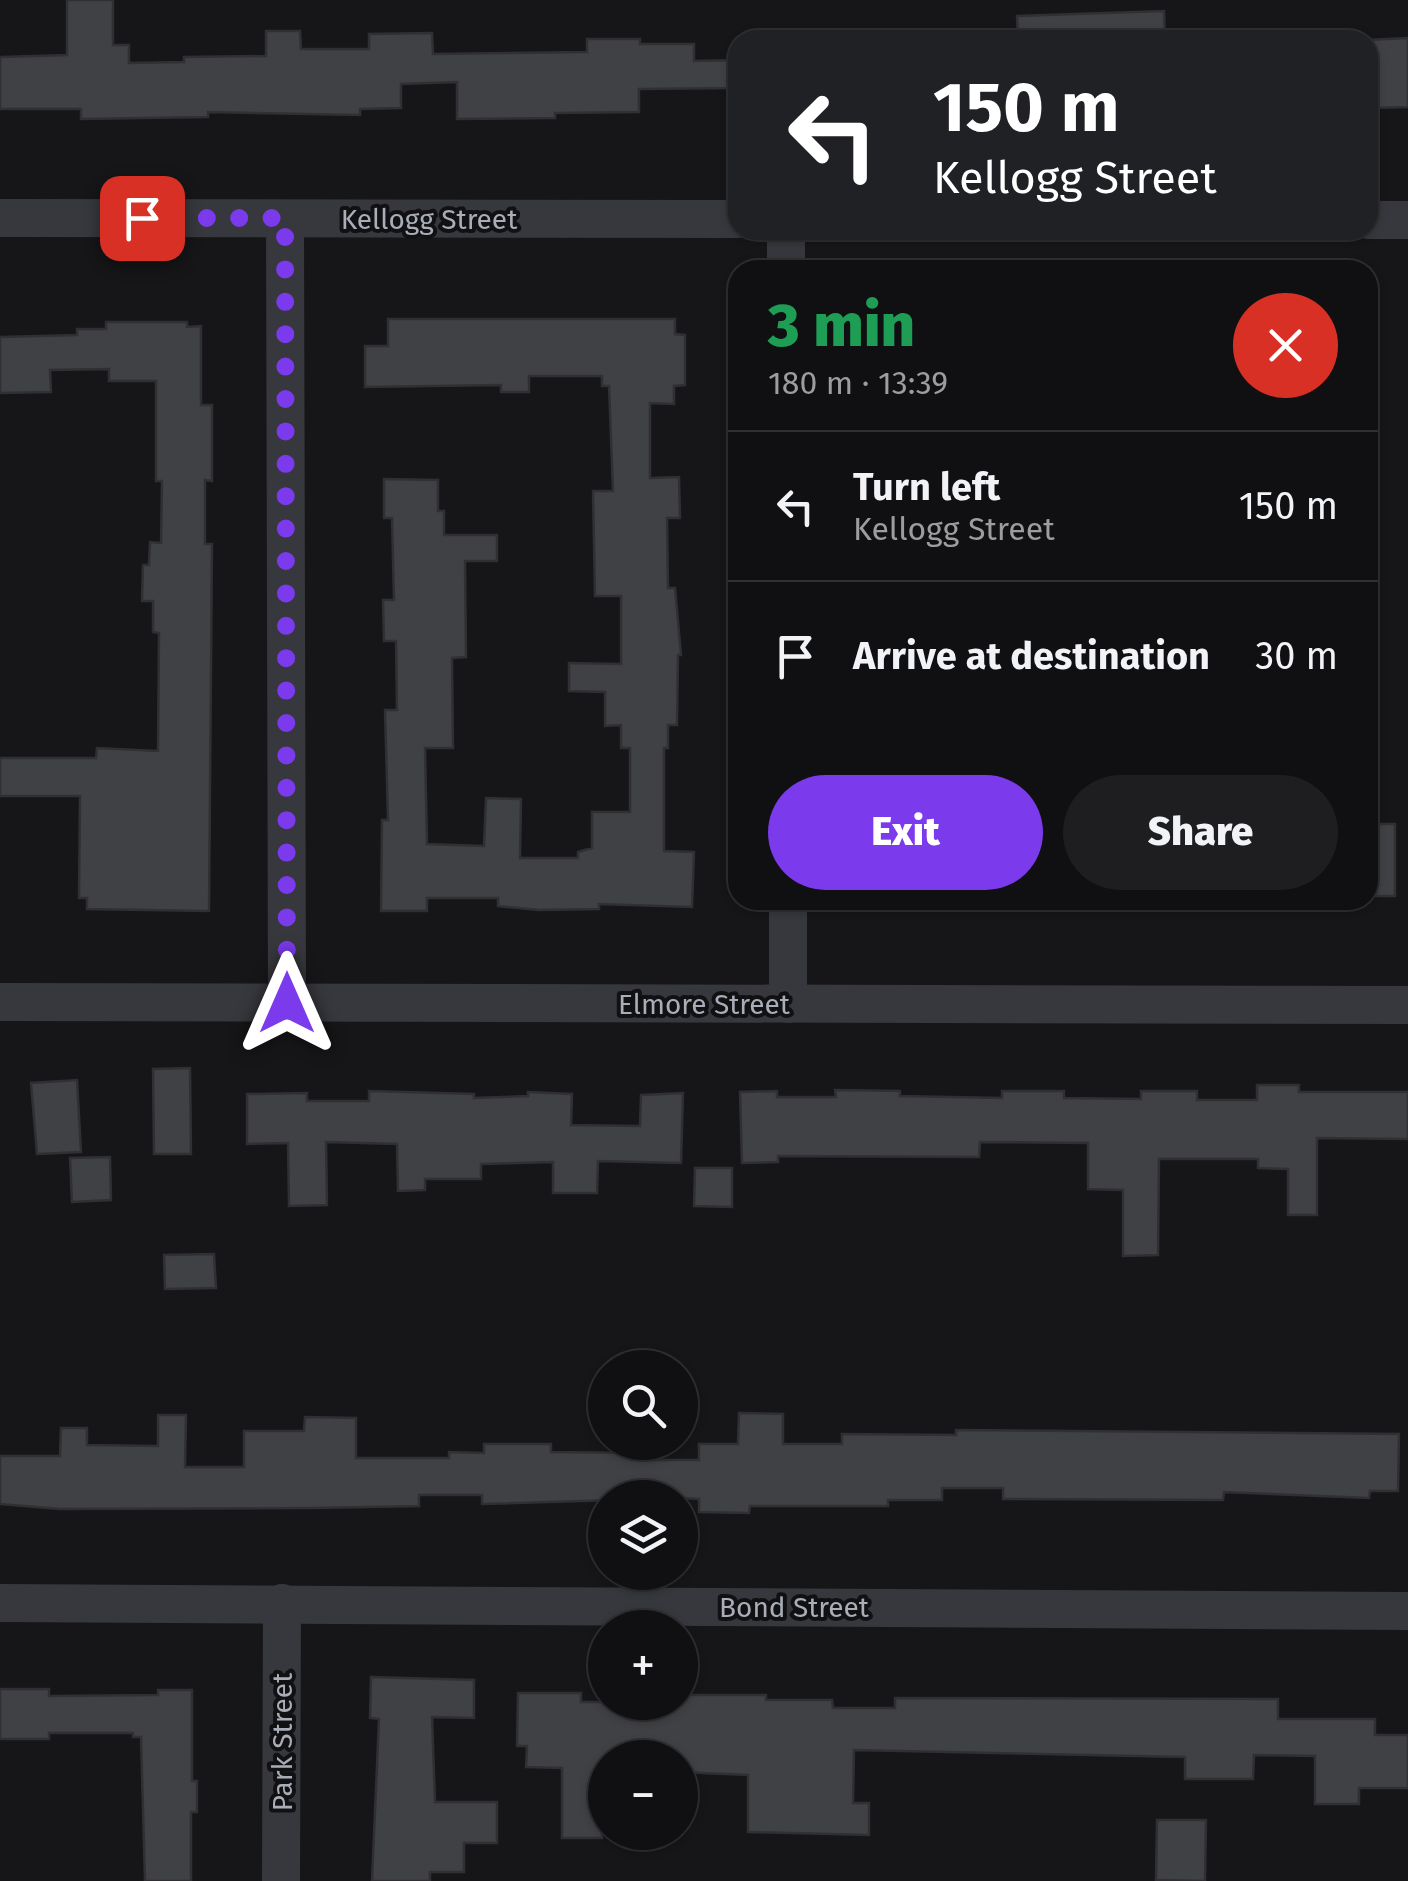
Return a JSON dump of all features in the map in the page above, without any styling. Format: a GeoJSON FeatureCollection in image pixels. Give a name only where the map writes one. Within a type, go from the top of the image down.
{"type":"FeatureCollection","features":[{"type":"Feature","properties":{"kind":"street","name":"Kellogg Street"},"geometry":{"type":"LineString","coordinates":[[0,218],[728,219]]}},
{"type":"Feature","properties":{"kind":"street"},"geometry":{"type":"LineString","coordinates":[[285,218],[287,1003]]}},
{"type":"Feature","properties":{"kind":"street"},"geometry":{"type":"LineString","coordinates":[[1378,220],[1408,220]]}},
{"type":"Feature","properties":{"kind":"street"},"geometry":{"type":"LineString","coordinates":[[788,910],[788,1004]]}},
{"type":"Feature","properties":{"kind":"street","name":"Elmore Street"},"geometry":{"type":"LineString","coordinates":[[0,1002],[1408,1006]]}},
{"type":"Feature","properties":{"kind":"street","name":"Bond Street"},"geometry":{"type":"LineString","coordinates":[[0,1603],[1408,1611]]}},
{"type":"Feature","properties":{"kind":"street","name":"Park Street"},"geometry":{"type":"LineString","coordinates":[[280,1881],[282,1603]]}},
{"type":"Feature","properties":{"kind":"building"},"geometry":{"type":"Polygon","coordinates":[[[67,0],[113,0],[113,45],[129,45],[129,63],[184,62],[184,57],[266,56],[266,31],[300,31],[301,49],[369,49],[369,34],[432,33],[433,54],[587,52],[587,39],[640,39],[640,44],[694,44],[694,61],[728,60],[728,88],[639,89],[639,112],[555,113],[555,118],[457,119],[457,82],[401,84],[401,108],[360,109],[360,115],[208,112],[208,117],[81,119],[81,109],[0,109],[0,57],[67,55],[67,0]]]}},
{"type":"Feature","properties":{"kind":"building"},"geometry":{"type":"Polygon","coordinates":[[[1164,11],[1165,30],[1018,30],[1017,16],[1164,11]]]}},
{"type":"Feature","properties":{"kind":"building"},"geometry":{"type":"Polygon","coordinates":[[[1408,38],[1408,107],[1378,108],[1378,40],[1408,38]]]}},
{"type":"Feature","properties":{"kind":"building"},"geometry":{"type":"Polygon","coordinates":[[[388,319],[675,319],[675,334],[685,335],[685,385],[674,386],[674,404],[650,403],[650,478],[679,477],[680,518],[667,518],[668,588],[675,588],[681,655],[677,725],[668,725],[668,748],[664,748],[664,851],[694,852],[692,907],[599,904],[599,909],[539,910],[498,906],[498,898],[427,898],[427,911],[381,911],[382,820],[388,820],[385,710],[397,710],[396,641],[384,641],[383,600],[394,600],[392,518],[384,518],[384,479],[438,480],[438,511],[444,511],[444,535],[497,535],[497,561],[465,561],[466,657],[452,658],[453,748],[425,748],[427,844],[484,846],[486,798],[521,799],[520,858],[578,858],[578,852],[592,848],[592,812],[630,812],[630,748],[621,748],[621,725],[605,726],[605,692],[569,691],[569,663],[621,664],[621,596],[595,596],[593,491],[613,491],[609,386],[602,386],[602,376],[529,376],[529,392],[501,392],[501,385],[365,387],[365,346],[388,346],[388,319]]]}},
{"type":"Feature","properties":{"kind":"building"},"geometry":{"type":"Polygon","coordinates":[[[106,322],[187,322],[187,327],[201,326],[201,405],[212,405],[212,481],[205,480],[205,544],[212,544],[209,911],[87,909],[87,898],[79,898],[80,796],[0,796],[0,758],[96,758],[97,748],[158,751],[159,633],[153,632],[153,601],[142,601],[143,565],[149,565],[150,542],[161,543],[162,481],[156,481],[156,381],[109,381],[109,369],[50,370],[51,392],[0,393],[0,337],[77,335],[77,329],[106,329],[106,322]]]}},
{"type":"Feature","properties":{"kind":"building"},"geometry":{"type":"Polygon","coordinates":[[[1378,824],[1395,824],[1395,896],[1378,896],[1378,824]]]}},
{"type":"Feature","properties":{"kind":"building"},"geometry":{"type":"Polygon","coordinates":[[[190,1068],[191,1154],[154,1154],[153,1069],[190,1068]]]}},
{"type":"Feature","properties":{"kind":"building"},"geometry":{"type":"Polygon","coordinates":[[[77,1080],[81,1152],[37,1154],[31,1083],[77,1080]]]}},
{"type":"Feature","properties":{"kind":"building"},"geometry":{"type":"Polygon","coordinates":[[[1257,1085],[1299,1085],[1299,1092],[1408,1092],[1408,1139],[1317,1138],[1317,1215],[1288,1215],[1288,1169],[1258,1168],[1258,1159],[1159,1159],[1158,1255],[1123,1256],[1123,1190],[1088,1189],[1088,1143],[980,1142],[979,1157],[778,1156],[778,1162],[742,1163],[740,1092],[777,1091],[777,1097],[836,1097],[835,1090],[900,1091],[900,1096],[1002,1098],[1002,1091],[1064,1091],[1064,1098],[1141,1099],[1141,1091],[1197,1091],[1197,1100],[1257,1100],[1257,1085]]]}},
{"type":"Feature","properties":{"kind":"building"},"geometry":{"type":"Polygon","coordinates":[[[369,1091],[474,1094],[474,1098],[528,1096],[528,1092],[572,1094],[571,1125],[640,1126],[641,1095],[683,1093],[681,1163],[598,1161],[597,1193],[553,1193],[553,1162],[481,1164],[481,1179],[425,1179],[425,1190],[398,1191],[397,1144],[326,1142],[327,1205],[289,1206],[288,1143],[247,1144],[247,1094],[307,1093],[307,1101],[369,1101],[369,1091]]]}},
{"type":"Feature","properties":{"kind":"building"},"geometry":{"type":"Polygon","coordinates":[[[110,1157],[111,1200],[72,1202],[70,1158],[110,1157]]]}},
{"type":"Feature","properties":{"kind":"building"},"geometry":{"type":"Polygon","coordinates":[[[695,1168],[732,1168],[732,1207],[694,1206],[695,1168]]]}},
{"type":"Feature","properties":{"kind":"building"},"geometry":{"type":"Polygon","coordinates":[[[214,1254],[216,1288],[165,1289],[164,1255],[214,1254]]]}},
{"type":"Feature","properties":{"kind":"building"},"geometry":{"type":"Polygon","coordinates":[[[739,1413],[783,1414],[783,1444],[842,1444],[842,1434],[956,1435],[956,1430],[1399,1434],[1398,1491],[1370,1491],[1369,1498],[1224,1492],[1223,1500],[1003,1499],[1003,1488],[942,1488],[942,1500],[888,1500],[888,1506],[750,1506],[749,1513],[699,1512],[698,1480],[588,1480],[588,1501],[482,1504],[482,1495],[419,1495],[419,1506],[60,1509],[0,1504],[0,1456],[60,1456],[61,1428],[87,1428],[87,1445],[158,1446],[158,1415],[186,1415],[185,1467],[244,1467],[244,1431],[304,1431],[305,1417],[356,1418],[356,1458],[449,1458],[449,1452],[484,1453],[484,1444],[551,1444],[551,1452],[588,1452],[588,1460],[699,1460],[699,1444],[738,1444],[739,1413]]]}},
{"type":"Feature","properties":{"kind":"building"},"geometry":{"type":"Polygon","coordinates":[[[371,1677],[474,1680],[474,1718],[432,1717],[435,1802],[497,1802],[497,1843],[464,1843],[464,1872],[430,1872],[430,1881],[372,1881],[379,1719],[370,1718],[371,1677]]]}},
{"type":"Feature","properties":{"kind":"building"},"geometry":{"type":"Polygon","coordinates":[[[0,1689],[49,1689],[49,1696],[158,1695],[158,1690],[192,1690],[192,1781],[197,1781],[197,1812],[191,1812],[191,1881],[145,1881],[141,1737],[133,1737],[133,1733],[49,1733],[49,1739],[0,1739],[0,1689]]]}},
{"type":"Feature","properties":{"kind":"building"},"geometry":{"type":"Polygon","coordinates":[[[518,1693],[581,1693],[581,1702],[588,1702],[588,1720],[698,1720],[698,1695],[832,1700],[833,1708],[895,1708],[895,1698],[1278,1699],[1278,1719],[1375,1719],[1375,1735],[1408,1735],[1408,1788],[1359,1788],[1359,1804],[1315,1804],[1315,1756],[1254,1755],[1253,1779],[1185,1779],[1185,1757],[854,1750],[853,1803],[869,1803],[869,1835],[748,1832],[748,1775],[698,1773],[698,1740],[588,1740],[588,1838],[562,1838],[562,1768],[526,1767],[527,1746],[517,1746],[518,1693]]]}},
{"type":"Feature","properties":{"kind":"building"},"geometry":{"type":"Polygon","coordinates":[[[1157,1820],[1206,1820],[1205,1881],[1156,1880],[1157,1820]]]}},
{"type":"Feature","properties":{"kind":"route"},"geometry":{"type":"LineString","coordinates":[[142,218],[285,218],[287,1003]]}}]}
